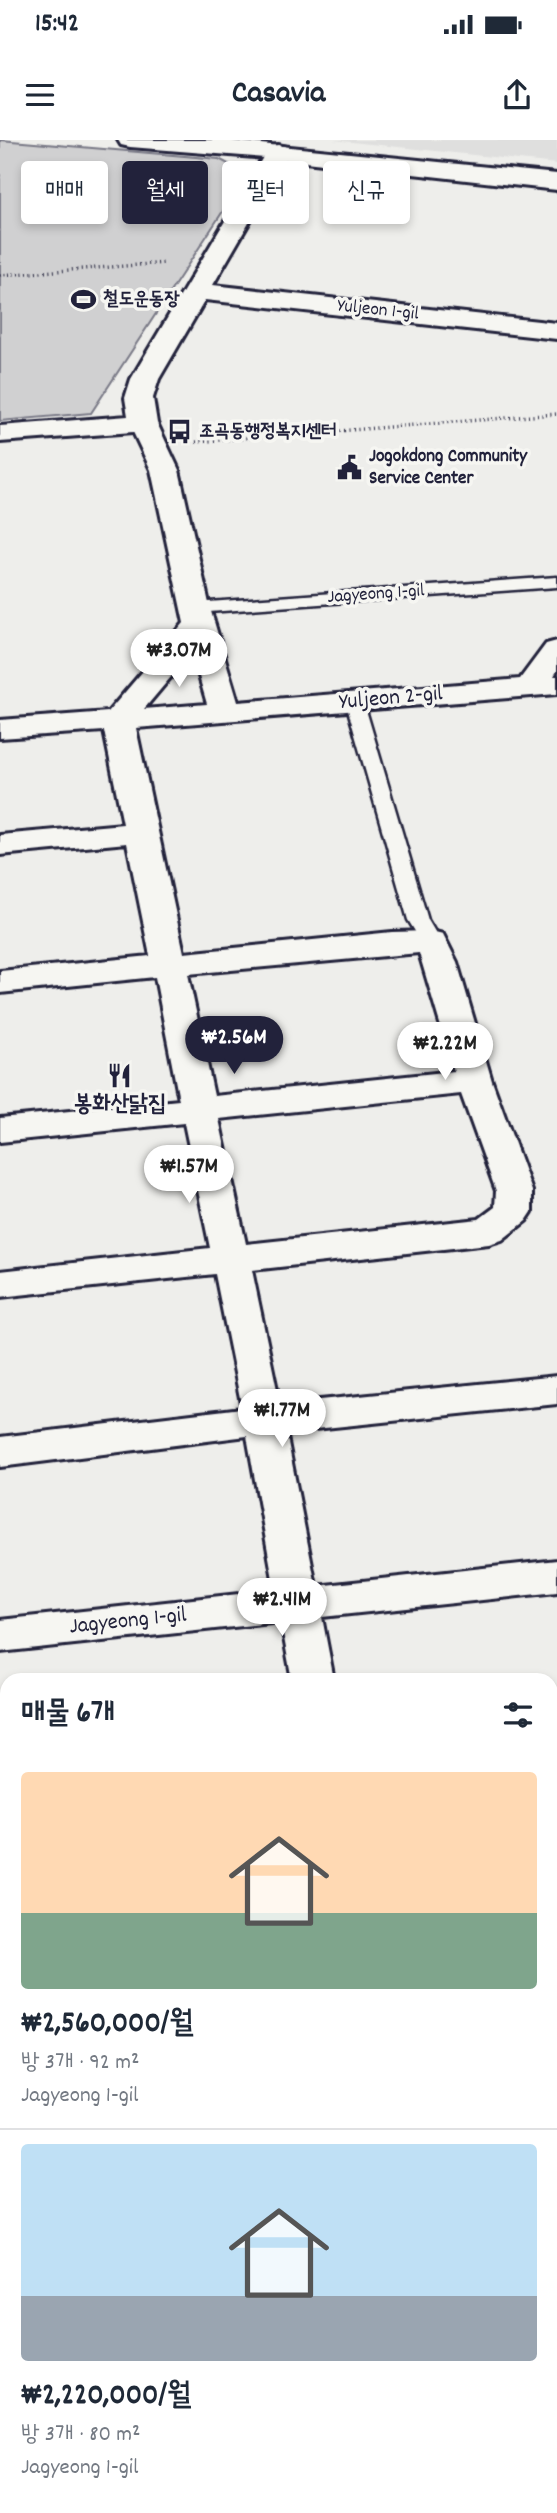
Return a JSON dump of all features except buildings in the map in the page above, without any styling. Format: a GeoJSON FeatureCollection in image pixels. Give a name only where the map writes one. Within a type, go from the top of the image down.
{"type":"FeatureCollection","features":[{"type":"Feature","properties":{"kind":"street"},"geometry":{"type":"LineString","coordinates":[[130,140],[278,152],[557,183]]}},
{"type":"Feature","properties":{"kind":"street"},"geometry":{"type":"LineString","coordinates":[[0,729],[225,711],[198,616],[165,470],[148,434],[139,398],[145,379],[278,152]]}},
{"type":"Feature","properties":{"kind":"street","name":"Yuljeon 1-gil"},"geometry":{"type":"LineString","coordinates":[[198,291],[557,331]]}},
{"type":"Feature","properties":{"kind":"street"},"geometry":{"type":"LineString","coordinates":[[0,434],[148,434]]}},
{"type":"Feature","properties":{"kind":"street"},"geometry":{"type":"LineString","coordinates":[[198,616],[118,720],[264,1420],[312,1673]]}},
{"type":"Feature","properties":{"kind":"street"},"geometry":{"type":"LineString","coordinates":[[543,686],[557,650]]}},
{"type":"Feature","properties":{"kind":"street","name":"Yuljeon 2-gil"},"geometry":{"type":"LineString","coordinates":[[225,711],[355,703],[543,686]]}},
{"type":"Feature","properties":{"kind":"street"},"geometry":{"type":"LineString","coordinates":[[0,845],[141,832]]}},
{"type":"Feature","properties":{"kind":"street"},"geometry":{"type":"LineString","coordinates":[[0,982],[392,943],[431,942],[440,962],[474,1081],[514,1191],[513,1212],[489,1231],[0,1284]]}},
{"type":"Feature","properties":{"kind":"street"},"geometry":{"type":"LineString","coordinates":[[0,1130],[474,1081]]}},
{"type":"Feature","properties":{"kind":"street"},"geometry":{"type":"LineString","coordinates":[[0,1452],[264,1420],[557,1390]]}},
{"type":"Feature","properties":{"kind":"street","name":"Jagyeong 1-gil"},"geometry":{"type":"LineString","coordinates":[[0,1636],[557,1576]]}},
{"type":"Feature","properties":{"kind":"lane","name":"Jagyeong 1-gil"},"geometry":{"type":"LineString","coordinates":[[198,616],[557,582]]}},
{"type":"Feature","properties":{"kind":"lane"},"geometry":{"type":"LineString","coordinates":[[355,703],[418,920],[431,942]]}},
{"type":"Feature","properties":{"kind":"path"},"geometry":{"type":"LineString","coordinates":[[0,275],[215,260]]}},
{"type":"Feature","properties":{"kind":"path"},"geometry":{"type":"LineString","coordinates":[[148,434],[557,414]]}},
{"type":"Feature","properties":{"kind":"shaded area","name":"철도운동장"},"geometry":{"type":"Polygon","coordinates":[[[0,140],[223,161],[222,213],[91,413],[0,421],[0,140]]]}},
{"type":"Feature","properties":{"kind":"shaded area"},"geometry":{"type":"Polygon","coordinates":[[[333,140],[557,140],[557,164],[333,140]]]}},
{"type":"Feature","properties":{"kind":"place","name":"철도운동장"},"geometry":{"type":"Point","coordinates":[83,300]}},
{"type":"Feature","properties":{"kind":"place","name":"조곡동행정복지센터"},"geometry":{"type":"Point","coordinates":[179,432]}},
{"type":"Feature","properties":{"kind":"place","name":"Jogokdong Community Service Center"},"geometry":{"type":"Point","coordinates":[349,468]}},
{"type":"Feature","properties":{"kind":"place","name":"봉화산닭집"},"geometry":{"type":"Point","coordinates":[120,1075]}}]}
